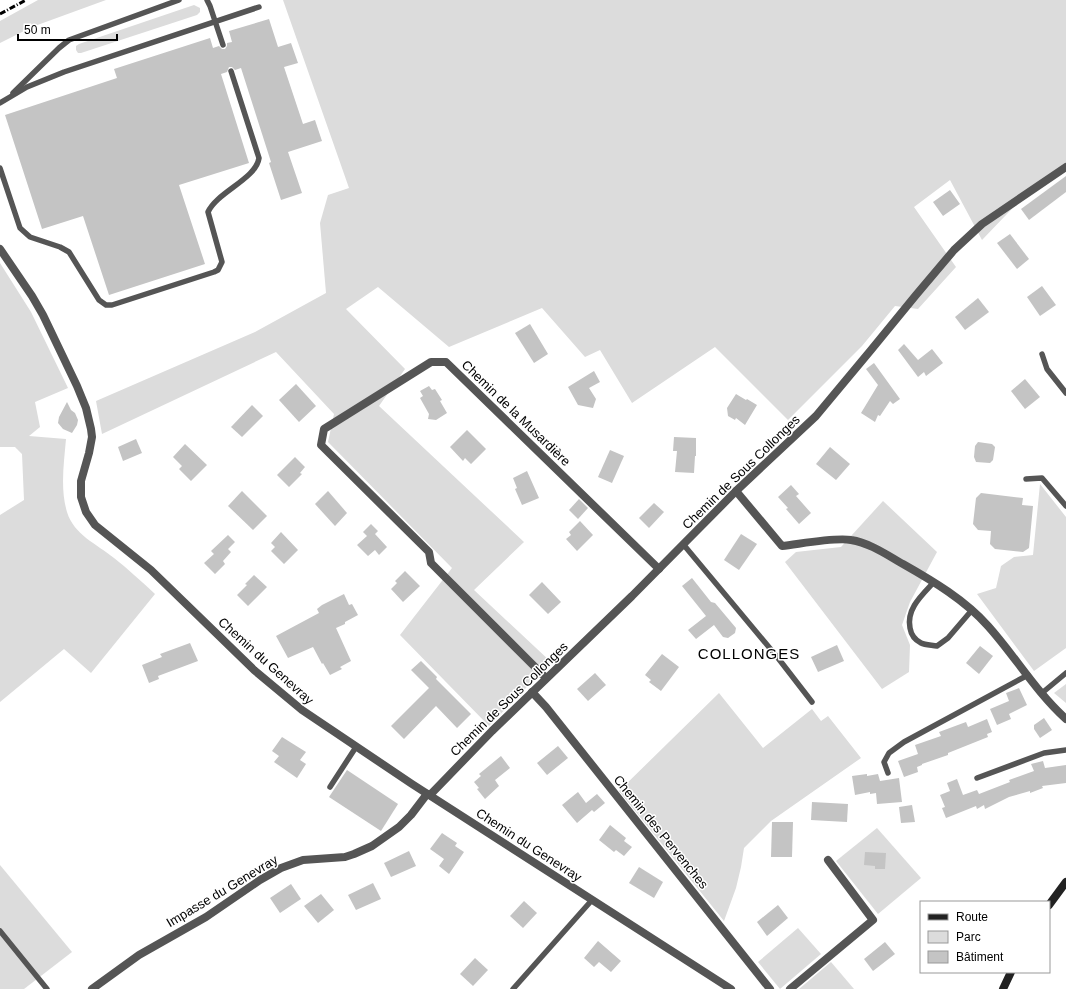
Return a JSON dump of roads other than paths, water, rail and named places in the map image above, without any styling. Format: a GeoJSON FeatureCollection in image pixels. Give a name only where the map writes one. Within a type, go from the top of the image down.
{"type":"FeatureCollection","features":[{"type":"Feature","properties":{"kind":"main road"},"geometry":{"type":"LineString","coordinates":[[1050,904],[1066,882]]}},
{"type":"Feature","properties":{"kind":"main road"},"geometry":{"type":"LineString","coordinates":[[1003,989],[1011,973]]}},
{"type":"Feature","properties":{"kind":"street","name":"Chemin de Sous Collonges"},"geometry":{"type":"LineString","coordinates":[[428,794],[632,596],[736,492],[816,416],[954,250],[982,224],[1066,167]]}},
{"type":"Feature","properties":{"kind":"street","name":"Chemin du Genevray"},"geometry":{"type":"LineString","coordinates":[[0,248],[32,296],[50,327],[77,386],[87,413],[91,429],[91,445],[80,489],[83,504],[90,519],[98,528],[163,581],[234,651],[275,689],[302,710],[428,794],[731,989]]}},
{"type":"Feature","properties":{"kind":"street","name":"Chemin de la Musardière"},"geometry":{"type":"LineString","coordinates":[[546,678],[431,563],[429,552],[321,446],[324,429],[431,362],[446,362],[658,569]]}},
{"type":"Feature","properties":{"kind":"street"},"geometry":{"type":"LineString","coordinates":[[736,492],[782,546],[850,539],[870,545],[934,582],[972,610],[988,626],[1051,706],[1066,719]]}},
{"type":"Feature","properties":{"kind":"street","name":"Chemin des Pervenches"},"geometry":{"type":"LineString","coordinates":[[532,692],[546,707],[643,828],[770,989]]}},
{"type":"Feature","properties":{"kind":"street","name":"Impasse du Genevray"},"geometry":{"type":"LineString","coordinates":[[92,989],[139,955],[206,917],[260,880],[281,868],[303,860],[345,857],[372,846],[399,827],[428,794]]}},
{"type":"Feature","properties":{"kind":"street"},"geometry":{"type":"LineString","coordinates":[[790,989],[873,920],[828,860]]}},
{"type":"Feature","properties":{"kind":"lane"},"geometry":{"type":"LineString","coordinates":[[8,98],[69,40],[179,0]]}},
{"type":"Feature","properties":{"kind":"lane"},"geometry":{"type":"LineString","coordinates":[[207,0],[223,45]]}},
{"type":"Feature","properties":{"kind":"lane"},"geometry":{"type":"LineString","coordinates":[[0,102],[27,88],[64,72],[259,6]]}},
{"type":"Feature","properties":{"kind":"lane"},"geometry":{"type":"LineString","coordinates":[[0,168],[20,228],[30,237],[60,247],[69,252],[103,304],[112,305],[214,272],[221,266],[222,262],[208,212],[213,204],[253,170],[258,163],[259,158],[231,71]]}},
{"type":"Feature","properties":{"kind":"lane"},"geometry":{"type":"LineString","coordinates":[[1042,354],[1047,369],[1066,393]]}},
{"type":"Feature","properties":{"kind":"lane"},"geometry":{"type":"LineString","coordinates":[[1026,479],[1042,478],[1066,506]]}},
{"type":"Feature","properties":{"kind":"lane"},"geometry":{"type":"LineString","coordinates":[[683,544],[812,702]]}},
{"type":"Feature","properties":{"kind":"lane"},"geometry":{"type":"LineString","coordinates":[[934,582],[920,598],[910,613],[909,623],[911,634],[920,643],[936,646],[948,638],[972,610]]}},
{"type":"Feature","properties":{"kind":"lane"},"geometry":{"type":"LineString","coordinates":[[1042,693],[1066,673]]}},
{"type":"Feature","properties":{"kind":"lane"},"geometry":{"type":"LineString","coordinates":[[888,773],[884,762],[889,753],[904,742],[1028,675]]}},
{"type":"Feature","properties":{"kind":"lane"},"geometry":{"type":"LineString","coordinates":[[330,787],[356,747]]}},
{"type":"Feature","properties":{"kind":"lane"},"geometry":{"type":"LineString","coordinates":[[977,778],[1044,753],[1066,750]]}},
{"type":"Feature","properties":{"kind":"lane"},"geometry":{"type":"LineString","coordinates":[[513,989],[592,900]]}},
{"type":"Feature","properties":{"kind":"lane"},"geometry":{"type":"LineString","coordinates":[[0,931],[47,989]]}},
{"type":"Feature","properties":{"kind":"railway"},"geometry":{"type":"LineString","coordinates":[[0,14],[26,0]]}},
{"type":"Feature","properties":{"kind":"district","name":"COLLONGES"},"geometry":{"type":"Point","coordinates":[749,653]}}]}
